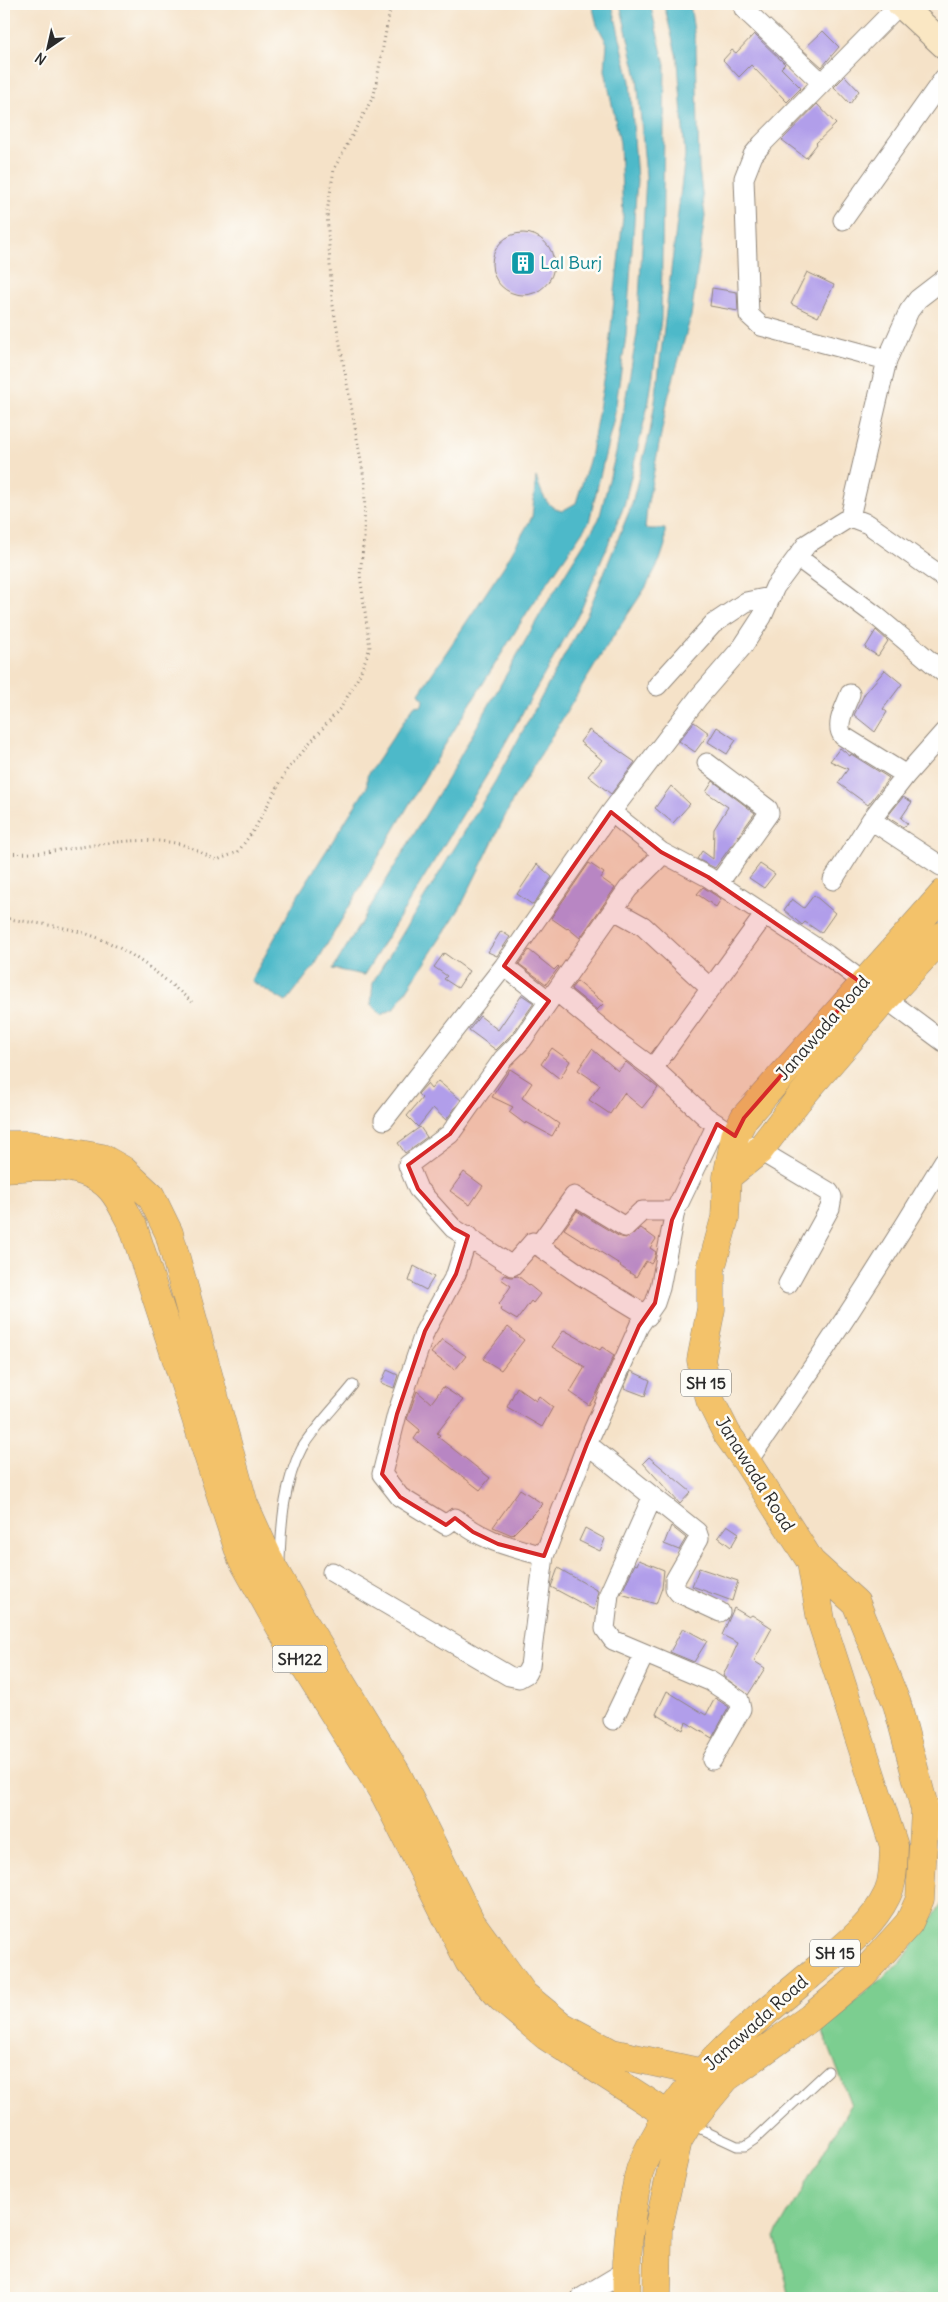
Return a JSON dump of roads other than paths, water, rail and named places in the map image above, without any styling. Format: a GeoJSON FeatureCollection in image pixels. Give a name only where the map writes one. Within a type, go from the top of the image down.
{"type":"FeatureCollection","features":[{"type":"Feature","properties":{"kind":"main road","name":"Janawada Road"},"geometry":{"type":"LineString","coordinates":[[714,2075],[810,2018],[863,1974],[909,1923],[920,1899],[935,1821],[897,1704],[856,1603],[811,1562],[748,1462],[727,1434],[710,1400],[701,1360],[711,1309],[711,1268],[725,1218],[726,1130],[744,1118],[944,893]]}},
{"type":"Feature","properties":{"kind":"main road","name":"Janawada Road"},"geometry":{"type":"LineString","coordinates":[[726,1177],[759,1151],[798,1100],[884,1000],[944,935]]}},
{"type":"Feature","properties":{"kind":"main road"},"geometry":{"type":"LineString","coordinates":[[4,1146],[30,1145],[102,1158],[123,1170],[151,1196],[169,1233],[244,1504],[279,1579],[396,1772],[471,1922],[524,1995],[562,2026],[612,2053],[714,2075]]}},
{"type":"Feature","properties":{"kind":"main road","name":"SH122"},"geometry":{"type":"LineString","coordinates":[[4,1168],[48,1165],[87,1173],[111,1189],[133,1226],[241,1556],[284,1634],[385,1795],[469,1962],[502,1999],[546,2036],[678,2119]]}},
{"type":"Feature","properties":{"kind":"main road","name":"Janawada Road"},"geometry":{"type":"LineString","coordinates":[[627,2298],[626,2271],[629,2235],[640,2168],[714,2075],[744,2030],[853,1938],[874,1916],[888,1894],[893,1867],[894,1846],[821,1620],[811,1562]]}},
{"type":"Feature","properties":{"kind":"main road","name":"Janawada Road"},"geometry":{"type":"LineString","coordinates":[[657,2298],[658,2230],[678,2141],[678,2119]]}},
{"type":"Feature","properties":{"kind":"street"},"geometry":{"type":"LineString","coordinates":[[743,4],[744,9],[822,83]]}},
{"type":"Feature","properties":{"kind":"street"},"geometry":{"type":"LineString","coordinates":[[888,360],[762,326],[749,315],[744,178],[748,167],[762,144],[900,4],[944,45]]}},
{"type":"Feature","properties":{"kind":"street"},"geometry":{"type":"LineString","coordinates":[[843,220],[944,78]]}},
{"type":"Feature","properties":{"kind":"street"},"geometry":{"type":"LineString","coordinates":[[384,1120],[504,966],[611,812],[698,698],[743,646],[762,617],[775,587],[807,544],[850,517],[888,360],[909,311],[918,299],[944,279]]}},
{"type":"Feature","properties":{"kind":"street"},"geometry":{"type":"LineString","coordinates":[[850,517],[868,524],[944,578]]}},
{"type":"Feature","properties":{"kind":"street"},"geometry":{"type":"LineString","coordinates":[[797,557],[875,615],[944,673]]}},
{"type":"Feature","properties":{"kind":"street"},"geometry":{"type":"LineString","coordinates":[[657,686],[713,624],[746,602],[770,597]]}},
{"type":"Feature","properties":{"kind":"street"},"geometry":{"type":"LineString","coordinates":[[850,694],[839,725],[840,731],[844,736],[906,775]]}},
{"type":"Feature","properties":{"kind":"street"},"geometry":{"type":"LineString","coordinates":[[833,880],[871,820],[906,775],[944,732]]}},
{"type":"Feature","properties":{"kind":"street"},"geometry":{"type":"LineString","coordinates":[[707,763],[768,809],[769,813],[718,884]]}},
{"type":"Feature","properties":{"kind":"street"},"geometry":{"type":"LineString","coordinates":[[611,812],[661,852],[718,884],[827,955],[884,1000],[944,1042]]}},
{"type":"Feature","properties":{"kind":"street"},"geometry":{"type":"LineString","coordinates":[[871,820],[941,866]]}},
{"type":"Feature","properties":{"kind":"street"},"geometry":{"type":"LineString","coordinates":[[648,1316],[582,1276],[533,1242],[512,1266],[453,1228],[418,1189],[408,1164],[450,1134],[503,1059],[522,1040],[628,889],[657,860],[661,852]]}},
{"type":"Feature","properties":{"kind":"street"},"geometry":{"type":"LineString","coordinates":[[614,910],[643,926],[710,988]]}},
{"type":"Feature","properties":{"kind":"street"},"geometry":{"type":"LineString","coordinates":[[653,1068],[765,914]]}},
{"type":"Feature","properties":{"kind":"street"},"geometry":{"type":"LineString","coordinates":[[504,966],[553,996],[653,1068],[706,1117],[829,1192],[832,1198],[830,1208],[788,1284]]}},
{"type":"Feature","properties":{"kind":"street"},"geometry":{"type":"LineString","coordinates":[[332,1572],[509,1676],[519,1678],[526,1674],[530,1666],[544,1556],[587,1444],[639,1326],[648,1316],[660,1288],[675,1211],[726,1130]]}},
{"type":"Feature","properties":{"kind":"street"},"geometry":{"type":"LineString","coordinates":[[748,1462],[823,1354],[885,1259],[944,1161]]}},
{"type":"Feature","properties":{"kind":"street"},"geometry":{"type":"LineString","coordinates":[[538,1246],[574,1196],[625,1227],[642,1211],[675,1211]]}},
{"type":"Feature","properties":{"kind":"street"},"geometry":{"type":"LineString","coordinates":[[468,1236],[456,1274],[425,1332],[397,1414],[382,1474],[400,1497],[446,1525],[455,1518],[473,1532],[498,1544],[544,1556]]}},
{"type":"Feature","properties":{"kind":"street"},"geometry":{"type":"LineString","coordinates":[[587,1444],[652,1498],[697,1532],[699,1538],[675,1580],[675,1588],[680,1593],[720,1612]]}},
{"type":"Feature","properties":{"kind":"street"},"geometry":{"type":"LineString","coordinates":[[652,1498],[609,1594],[606,1629],[613,1640],[644,1655],[710,1681],[739,1700],[741,1710],[712,1760]]}},
{"type":"Feature","properties":{"kind":"street"},"geometry":{"type":"LineString","coordinates":[[613,1720],[644,1655]]}},
{"type":"Feature","properties":{"kind":"street"},"geometry":{"type":"LineString","coordinates":[[581,2298],[626,2271]]}},
{"type":"Feature","properties":{"kind":"lane"},"geometry":{"type":"LineString","coordinates":[[279,1579],[282,1513],[302,1448],[353,1385]]}},
{"type":"Feature","properties":{"kind":"lane"},"geometry":{"type":"LineString","coordinates":[[678,2119],[738,2146],[745,2146],[754,2140],[828,2071]]}},
{"type":"Feature","properties":{"kind":"water"},"geometry":{"type":"Polygon","coordinates":[[[592,4],[612,4],[630,81],[637,180],[626,336],[614,418],[589,522],[528,611],[430,769],[315,965],[286,1002],[251,981],[300,892],[367,787],[367,776],[414,706],[422,705],[423,699],[419,693],[504,566],[532,517],[536,477],[542,494],[548,503],[562,511],[576,503],[590,458],[607,365],[623,217],[620,143],[605,70],[607,43],[597,25],[592,4]]]}},
{"type":"Feature","properties":{"kind":"water"},"geometry":{"type":"Polygon","coordinates":[[[620,4],[650,4],[665,65],[661,320],[649,401],[624,506],[581,610],[487,775],[364,975],[333,969],[449,776],[542,611],[599,519],[616,453],[637,334],[646,177],[637,77],[620,4]]]}},
{"type":"Feature","properties":{"kind":"water"},"geometry":{"type":"Polygon","coordinates":[[[664,4],[690,4],[696,46],[699,169],[705,216],[691,316],[668,398],[647,507],[645,529],[665,529],[665,545],[660,560],[646,587],[603,652],[513,800],[460,908],[395,1008],[382,1015],[371,1005],[373,982],[496,780],[588,612],[631,507],[650,432],[655,402],[685,155],[678,62],[664,4]]]}},
{"type":"Feature","properties":{"kind":"place","name":"Lal Burj"},"geometry":{"type":"Point","coordinates":[523,263]}}]}
